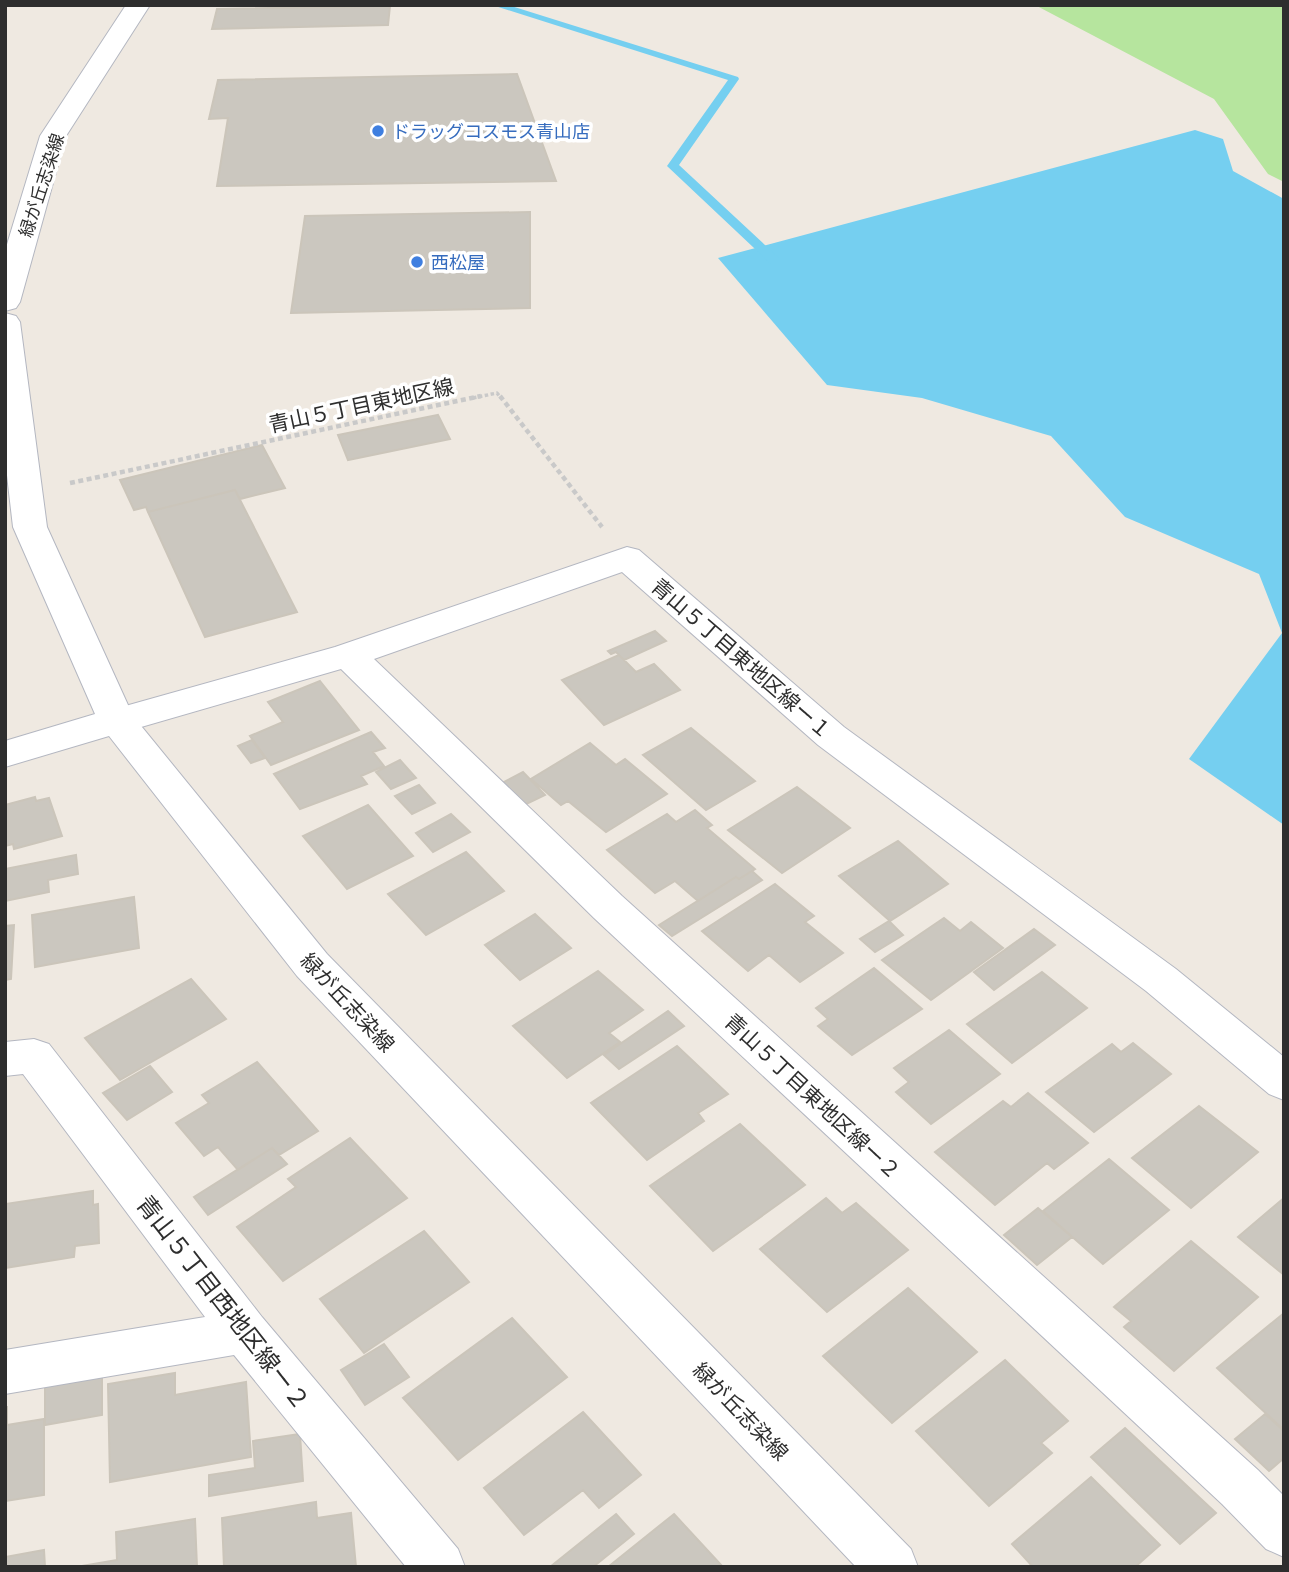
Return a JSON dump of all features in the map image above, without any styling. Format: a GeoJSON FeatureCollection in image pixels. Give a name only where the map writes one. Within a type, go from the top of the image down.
{"type":"FeatureCollection","features":[{"type":"Feature","properties":{"kind":"street","name":"緑が丘志染線"},"geometry":{"type":"LineString","coordinates":[[5,302],[53,136],[138,5]]}},
{"type":"Feature","properties":{"kind":"street","name":"緑が丘志染線"},"geometry":{"type":"LineString","coordinates":[[5,322],[30,527],[117,721],[312,965],[892,1567]]}},
{"type":"Feature","properties":{"kind":"street"},"geometry":{"type":"LineString","coordinates":[[5,754],[348,655],[627,558]]}},
{"type":"Feature","properties":{"kind":"street","name":"青山５丁目東地区線ー１"},"geometry":{"type":"LineString","coordinates":[[627,558],[831,736],[1161,980],[1284,1082]]}},
{"type":"Feature","properties":{"kind":"street","name":"青山５丁目東地区線ー２"},"geometry":{"type":"LineString","coordinates":[[348,655],[608,907],[1229,1477],[1284,1532]]}},
{"type":"Feature","properties":{"kind":"street","name":"青山５丁目西地区線ー２"},"geometry":{"type":"LineString","coordinates":[[5,1059],[34,1056],[245,1332],[439,1567]]}},
{"type":"Feature","properties":{"kind":"street"},"geometry":{"type":"LineString","coordinates":[[5,1372],[245,1332]]}},
{"type":"Feature","properties":{"kind":"path","name":"青山５丁目東地区線"},"geometry":{"type":"LineString","coordinates":[[26,492],[497,393],[627,558]]}},
{"type":"Feature","properties":{"kind":"green space"},"geometry":{"type":"Polygon","coordinates":[[[1035,5],[1284,5],[1284,182],[1268,174],[1214,99],[1035,5]]]}},
{"type":"Feature","properties":{"kind":"water"},"geometry":{"type":"Polygon","coordinates":[[[1195,130],[1223,139],[1233,171],[1284,199],[1284,825],[1189,759],[1282,633],[1259,574],[1125,517],[1051,436],[922,398],[827,385],[718,258],[1195,130]]]}},
{"type":"Feature","properties":{"kind":"building"},"geometry":{"type":"Polygon","coordinates":[[[390,6],[388,25],[212,29],[217,9],[390,6]]]}},
{"type":"Feature","properties":{"kind":"building"},"geometry":{"type":"Polygon","coordinates":[[[517,74],[556,181],[217,186],[228,118],[209,119],[218,80],[517,74]]]}},
{"type":"Feature","properties":{"kind":"building"},"geometry":{"type":"Polygon","coordinates":[[[530,212],[530,308],[291,313],[305,216],[530,212]]]}},
{"type":"Feature","properties":{"kind":"building"},"geometry":{"type":"Polygon","coordinates":[[[438,415],[450,439],[348,460],[338,435],[438,415]]]}},
{"type":"Feature","properties":{"kind":"building"},"geometry":{"type":"Polygon","coordinates":[[[262,445],[285,488],[240,499],[235,490],[148,512],[146,507],[134,510],[120,480],[262,445]]]}},
{"type":"Feature","properties":{"kind":"building"},"geometry":{"type":"Polygon","coordinates":[[[235,490],[297,612],[205,637],[148,512],[235,490]]]}},
{"type":"Feature","properties":{"kind":"building"},"geometry":{"type":"Polygon","coordinates":[[[655,631],[666,641],[624,660],[616,652],[611,654],[608,651],[655,631]]]}},
{"type":"Feature","properties":{"kind":"building"},"geometry":{"type":"Polygon","coordinates":[[[619,655],[636,672],[654,664],[680,690],[604,725],[562,680],[619,655]]]}},
{"type":"Feature","properties":{"kind":"building"},"geometry":{"type":"Polygon","coordinates":[[[320,681],[359,730],[271,765],[250,736],[283,722],[268,702],[320,681]]]}},
{"type":"Feature","properties":{"kind":"building"},"geometry":{"type":"Polygon","coordinates":[[[691,728],[755,781],[706,810],[643,755],[691,728]]]}},
{"type":"Feature","properties":{"kind":"building"},"geometry":{"type":"Polygon","coordinates":[[[371,732],[385,748],[373,752],[384,766],[361,776],[367,784],[300,809],[274,774],[371,732]]]}},
{"type":"Feature","properties":{"kind":"building"},"geometry":{"type":"Polygon","coordinates":[[[252,740],[265,758],[251,763],[238,746],[252,740]]]}},
{"type":"Feature","properties":{"kind":"building"},"geometry":{"type":"Polygon","coordinates":[[[590,743],[616,765],[625,759],[667,794],[606,832],[568,801],[561,805],[531,779],[590,743]]]}},
{"type":"Feature","properties":{"kind":"building"},"geometry":{"type":"Polygon","coordinates":[[[400,760],[416,778],[391,789],[376,772],[400,760]]]}},
{"type":"Feature","properties":{"kind":"building"},"geometry":{"type":"Polygon","coordinates":[[[523,772],[545,795],[520,807],[500,784],[523,772]]]}},
{"type":"Feature","properties":{"kind":"building"},"geometry":{"type":"Polygon","coordinates":[[[419,785],[435,803],[412,814],[395,796],[419,785]]]}},
{"type":"Feature","properties":{"kind":"building"},"geometry":{"type":"Polygon","coordinates":[[[797,787],[850,828],[782,873],[728,830],[797,787]]]}},
{"type":"Feature","properties":{"kind":"building"},"geometry":{"type":"Polygon","coordinates":[[[35,797],[36,801],[49,798],[62,836],[14,849],[13,844],[5,846],[5,805],[35,797]]]}},
{"type":"Feature","properties":{"kind":"building"},"geometry":{"type":"Polygon","coordinates":[[[368,805],[413,856],[347,889],[303,836],[368,805]]]}},
{"type":"Feature","properties":{"kind":"building"},"geometry":{"type":"Polygon","coordinates":[[[695,810],[712,825],[707,828],[755,869],[739,879],[736,877],[698,901],[675,881],[655,893],[607,850],[667,814],[676,822],[695,810]]]}},
{"type":"Feature","properties":{"kind":"building"},"geometry":{"type":"Polygon","coordinates":[[[451,814],[470,832],[433,852],[416,833],[451,814]]]}},
{"type":"Feature","properties":{"kind":"building"},"geometry":{"type":"Polygon","coordinates":[[[898,841],[948,884],[890,921],[839,876],[898,841]]]}},
{"type":"Feature","properties":{"kind":"building"},"geometry":{"type":"Polygon","coordinates":[[[466,852],[504,891],[426,935],[388,894],[466,852]]]}},
{"type":"Feature","properties":{"kind":"building"},"geometry":{"type":"Polygon","coordinates":[[[76,855],[78,874],[48,880],[49,892],[5,901],[5,869],[76,855]]]}},
{"type":"Feature","properties":{"kind":"building"},"geometry":{"type":"Polygon","coordinates":[[[752,871],[762,880],[672,936],[659,925],[736,877],[739,879],[752,871]]]}},
{"type":"Feature","properties":{"kind":"building"},"geometry":{"type":"Polygon","coordinates":[[[775,884],[814,916],[805,922],[843,953],[800,982],[769,955],[748,971],[702,931],[775,884]]]}},
{"type":"Feature","properties":{"kind":"building"},"geometry":{"type":"Polygon","coordinates":[[[134,897],[139,948],[35,967],[32,915],[134,897]]]}},
{"type":"Feature","properties":{"kind":"building"},"geometry":{"type":"Polygon","coordinates":[[[535,914],[571,948],[520,980],[485,945],[535,914]]]}},
{"type":"Feature","properties":{"kind":"building"},"geometry":{"type":"Polygon","coordinates":[[[944,918],[960,931],[971,922],[1003,948],[931,1000],[882,960],[944,918]]]}},
{"type":"Feature","properties":{"kind":"building"},"geometry":{"type":"Polygon","coordinates":[[[889,921],[903,935],[875,952],[860,939],[889,921]]]}},
{"type":"Feature","properties":{"kind":"building"},"geometry":{"type":"Polygon","coordinates":[[[14,925],[11,979],[5,980],[5,926],[14,925]]]}},
{"type":"Feature","properties":{"kind":"building"},"geometry":{"type":"Polygon","coordinates":[[[1034,929],[1055,945],[994,990],[974,972],[1034,929]]]}},
{"type":"Feature","properties":{"kind":"building"},"geometry":{"type":"Polygon","coordinates":[[[874,968],[922,1009],[852,1055],[818,1026],[828,1019],[816,1008],[874,968]]]}},
{"type":"Feature","properties":{"kind":"building"},"geometry":{"type":"Polygon","coordinates":[[[598,971],[643,1010],[609,1033],[620,1042],[567,1078],[513,1026],[598,971]]]}},
{"type":"Feature","properties":{"kind":"building"},"geometry":{"type":"Polygon","coordinates":[[[1042,972],[1087,1008],[1012,1063],[967,1024],[1042,972]]]}},
{"type":"Feature","properties":{"kind":"building"},"geometry":{"type":"Polygon","coordinates":[[[191,979],[226,1019],[120,1080],[85,1038],[191,979]]]}},
{"type":"Feature","properties":{"kind":"building"},"geometry":{"type":"Polygon","coordinates":[[[668,1011],[684,1026],[619,1069],[604,1055],[668,1011]]]}},
{"type":"Feature","properties":{"kind":"building"},"geometry":{"type":"Polygon","coordinates":[[[949,1030],[1000,1074],[931,1124],[896,1092],[909,1082],[894,1068],[949,1030]]]}},
{"type":"Feature","properties":{"kind":"building"},"geometry":{"type":"Polygon","coordinates":[[[1133,1043],[1171,1074],[1094,1132],[1046,1092],[1112,1044],[1121,1052],[1133,1043]]]}},
{"type":"Feature","properties":{"kind":"building"},"geometry":{"type":"Polygon","coordinates":[[[677,1046],[728,1094],[698,1113],[704,1121],[647,1160],[591,1103],[677,1046]]]}},
{"type":"Feature","properties":{"kind":"building"},"geometry":{"type":"Polygon","coordinates":[[[257,1062],[318,1131],[279,1155],[272,1148],[238,1170],[218,1147],[204,1156],[176,1123],[209,1103],[202,1095],[257,1062]]]}},
{"type":"Feature","properties":{"kind":"building"},"geometry":{"type":"Polygon","coordinates":[[[150,1066],[172,1092],[127,1120],[103,1093],[150,1066]]]}},
{"type":"Feature","properties":{"kind":"building"},"geometry":{"type":"Polygon","coordinates":[[[1028,1093],[1088,1143],[1054,1169],[1047,1163],[995,1205],[935,1152],[1003,1101],[1011,1107],[1028,1093]]]}},
{"type":"Feature","properties":{"kind":"building"},"geometry":{"type":"Polygon","coordinates":[[[1199,1106],[1258,1152],[1191,1208],[1132,1158],[1199,1106]]]}},
{"type":"Feature","properties":{"kind":"building"},"geometry":{"type":"Polygon","coordinates":[[[740,1124],[805,1185],[713,1251],[650,1186],[740,1124]]]}},
{"type":"Feature","properties":{"kind":"building"},"geometry":{"type":"Polygon","coordinates":[[[350,1138],[407,1198],[283,1281],[237,1227],[296,1187],[288,1179],[350,1138]]]}},
{"type":"Feature","properties":{"kind":"building"},"geometry":{"type":"Polygon","coordinates":[[[272,1148],[287,1164],[208,1215],[194,1197],[272,1148]]]}},
{"type":"Feature","properties":{"kind":"building"},"geometry":{"type":"Polygon","coordinates":[[[1109,1159],[1169,1210],[1103,1264],[1043,1211],[1109,1159]]]}},
{"type":"Feature","properties":{"kind":"building"},"geometry":{"type":"Polygon","coordinates":[[[93,1191],[93,1205],[98,1204],[99,1243],[75,1246],[74,1257],[5,1268],[5,1204],[93,1191]]]}},
{"type":"Feature","properties":{"kind":"building"},"geometry":{"type":"Polygon","coordinates":[[[826,1198],[842,1213],[856,1203],[908,1250],[827,1312],[760,1249],[826,1198]]]}},
{"type":"Feature","properties":{"kind":"building"},"geometry":{"type":"Polygon","coordinates":[[[1284,1198],[1284,1275],[1238,1237],[1284,1198]]]}},
{"type":"Feature","properties":{"kind":"building"},"geometry":{"type":"Polygon","coordinates":[[[1038,1208],[1072,1237],[1037,1265],[1004,1235],[1038,1208]]]}},
{"type":"Feature","properties":{"kind":"building"},"geometry":{"type":"Polygon","coordinates":[[[424,1231],[469,1282],[364,1353],[320,1299],[424,1231]]]}},
{"type":"Feature","properties":{"kind":"building"},"geometry":{"type":"Polygon","coordinates":[[[1191,1241],[1258,1297],[1174,1371],[1124,1327],[1131,1321],[1114,1307],[1191,1241]]]}},
{"type":"Feature","properties":{"kind":"building"},"geometry":{"type":"Polygon","coordinates":[[[908,1288],[977,1352],[892,1423],[823,1356],[908,1288]]]}},
{"type":"Feature","properties":{"kind":"building"},"geometry":{"type":"Polygon","coordinates":[[[1284,1313],[1284,1430],[1217,1368],[1284,1313]]]}},
{"type":"Feature","properties":{"kind":"building"},"geometry":{"type":"Polygon","coordinates":[[[512,1318],[567,1377],[458,1460],[403,1398],[512,1318]]]}},
{"type":"Feature","properties":{"kind":"building"},"geometry":{"type":"Polygon","coordinates":[[[384,1344],[409,1377],[365,1405],[341,1370],[384,1344]]]}},
{"type":"Feature","properties":{"kind":"building"},"geometry":{"type":"Polygon","coordinates":[[[1005,1360],[1068,1421],[1041,1443],[1052,1453],[989,1506],[916,1431],[1005,1360]]]}},
{"type":"Feature","properties":{"kind":"building"},"geometry":{"type":"Polygon","coordinates":[[[102,1372],[102,1415],[45,1425],[45,1381],[102,1372]]]}},
{"type":"Feature","properties":{"kind":"building"},"geometry":{"type":"Polygon","coordinates":[[[175,1373],[175,1395],[246,1382],[251,1457],[110,1482],[108,1384],[175,1373]]]}},
{"type":"Feature","properties":{"kind":"building"},"geometry":{"type":"Polygon","coordinates":[[[5,1407],[7,1425],[44,1419],[44,1495],[5,1501],[5,1407]]]}},
{"type":"Feature","properties":{"kind":"building"},"geometry":{"type":"Polygon","coordinates":[[[583,1412],[641,1475],[599,1508],[583,1490],[524,1535],[484,1488],[583,1412]]]}},
{"type":"Feature","properties":{"kind":"building"},"geometry":{"type":"Polygon","coordinates":[[[1265,1414],[1284,1431],[1284,1458],[1269,1471],[1235,1439],[1265,1414]]]}},
{"type":"Feature","properties":{"kind":"building"},"geometry":{"type":"Polygon","coordinates":[[[1125,1428],[1216,1513],[1180,1544],[1091,1457],[1125,1428]]]}},
{"type":"Feature","properties":{"kind":"building"},"geometry":{"type":"Polygon","coordinates":[[[300,1434],[303,1481],[209,1496],[209,1475],[255,1468],[253,1441],[300,1434]]]}},
{"type":"Feature","properties":{"kind":"building"},"geometry":{"type":"Polygon","coordinates":[[[1091,1477],[1160,1545],[1135,1567],[1033,1567],[1012,1544],[1091,1477]]]}},
{"type":"Feature","properties":{"kind":"building"},"geometry":{"type":"Polygon","coordinates":[[[316,1502],[317,1518],[351,1513],[356,1567],[224,1567],[222,1518],[316,1502]]]}},
{"type":"Feature","properties":{"kind":"building"},"geometry":{"type":"Polygon","coordinates":[[[616,1514],[634,1534],[593,1567],[550,1567],[616,1514]]]}},
{"type":"Feature","properties":{"kind":"building"},"geometry":{"type":"Polygon","coordinates":[[[674,1514],[723,1567],[608,1567],[674,1514]]]}},
{"type":"Feature","properties":{"kind":"building"},"geometry":{"type":"Polygon","coordinates":[[[195,1519],[197,1567],[76,1567],[117,1560],[116,1532],[195,1519]]]}},
{"type":"Feature","properties":{"kind":"building"},"geometry":{"type":"Polygon","coordinates":[[[44,1550],[45,1567],[5,1567],[5,1557],[44,1550]]]}},
{"type":"Feature","properties":{"kind":"waterway"},"geometry":{"type":"LineString","coordinates":[[497,5],[734,79],[673,166],[775,261]]}},
{"type":"Feature","properties":{"kind":"place","name":"ドラッグコスモス青山店"},"geometry":{"type":"Point","coordinates":[378,131]}},
{"type":"Feature","properties":{"kind":"place","name":"西松屋"},"geometry":{"type":"Point","coordinates":[417,262]}}]}
